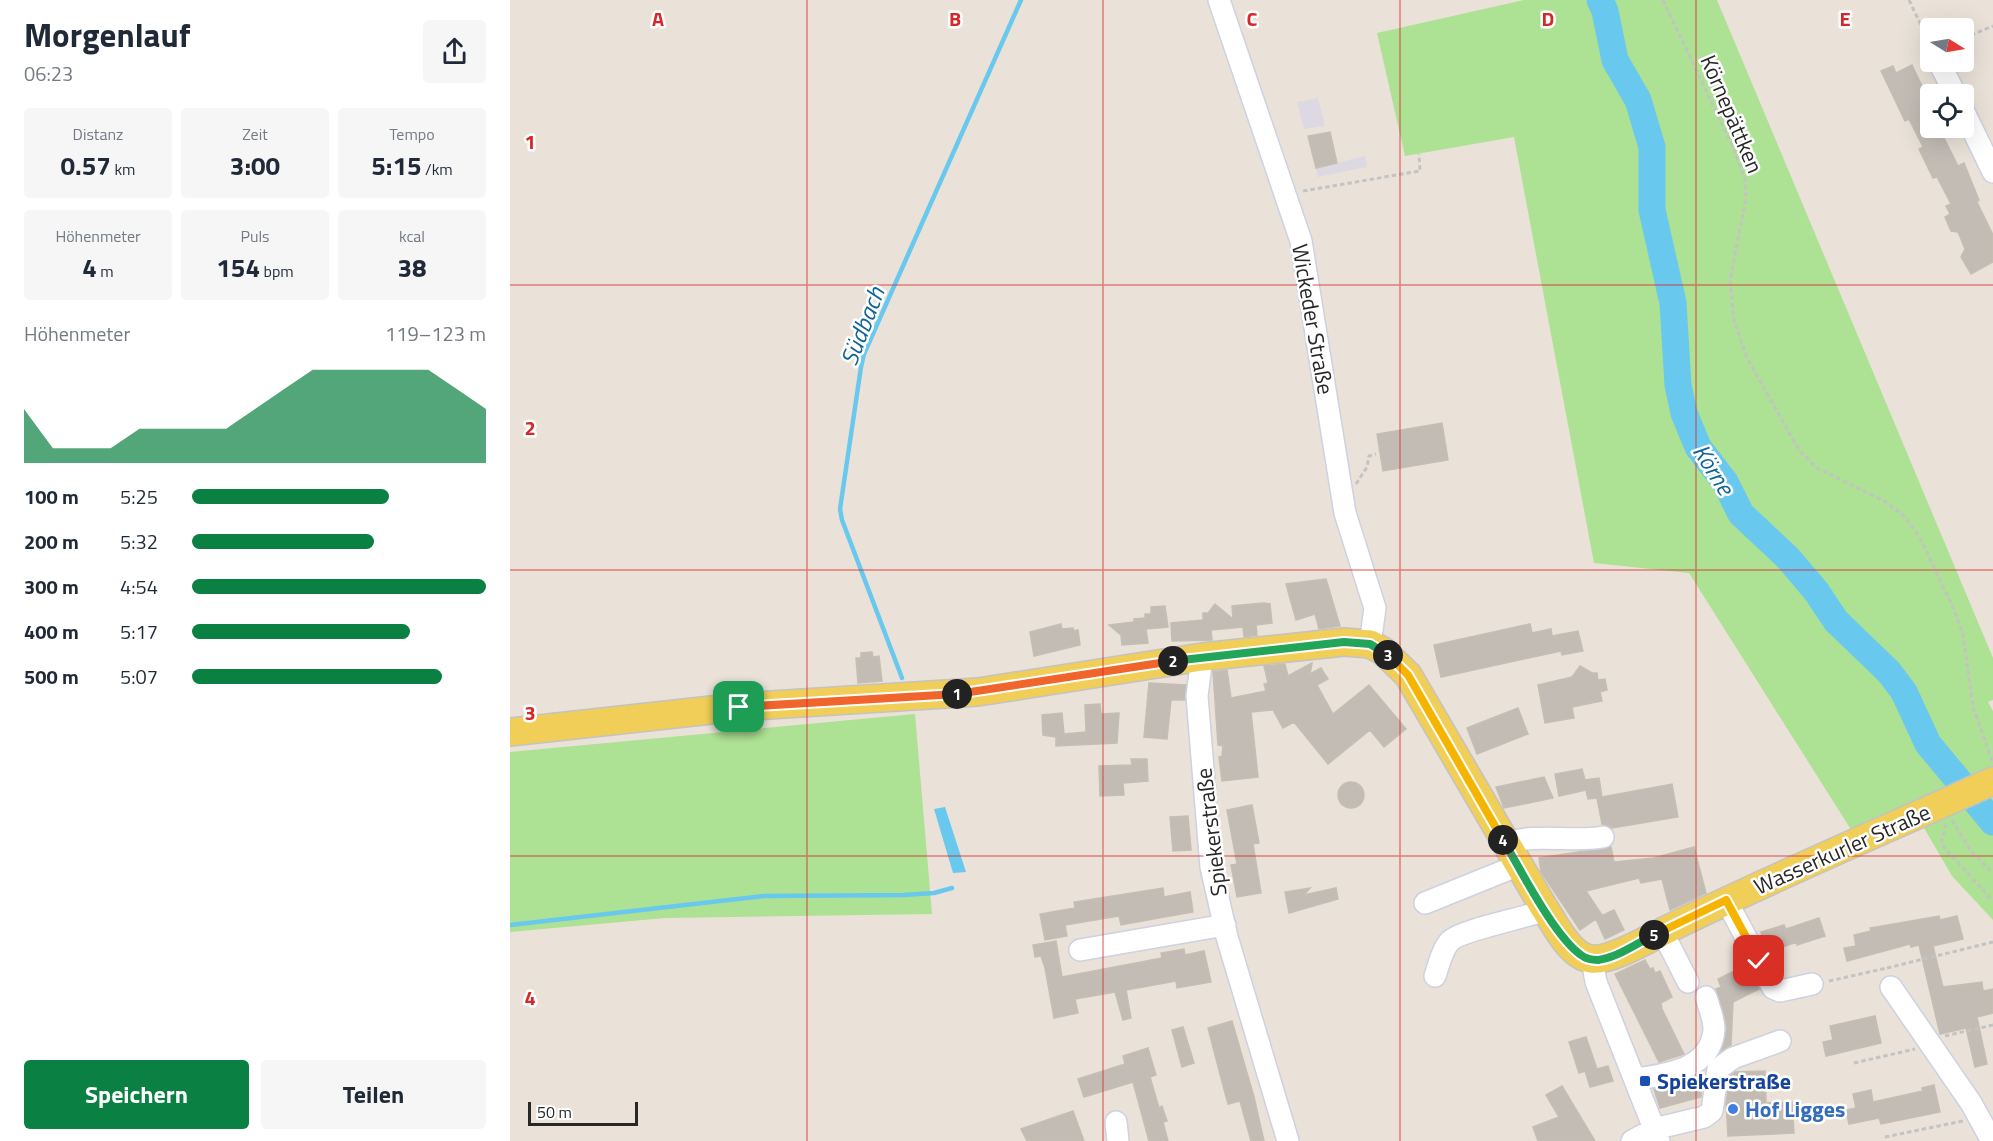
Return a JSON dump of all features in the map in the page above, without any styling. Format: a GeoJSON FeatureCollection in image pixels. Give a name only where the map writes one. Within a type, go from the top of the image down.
{"type":"FeatureCollection","features":[{"type":"Feature","properties":{"kind":"main road"},"geometry":{"type":"LineString","coordinates":[[510,732],[739,707],[978,692],[1202,657],[1334,643],[1370,644],[1383,651],[1408,675],[1545,910],[1580,955],[1592,959]]}},
{"type":"Feature","properties":{"kind":"main road","name":"Wasserkurler Straße"},"geometry":{"type":"LineString","coordinates":[[1592,959],[1606,958],[1726,900],[1950,807],[1993,781]]}},
{"type":"Feature","properties":{"kind":"street","name":"Wickeder Straße"},"geometry":{"type":"LineString","coordinates":[[1220,0],[1301,241],[1341,491],[1351,537],[1375,608],[1370,644]]}},
{"type":"Feature","properties":{"kind":"street"},"geometry":{"type":"LineString","coordinates":[[1974,133],[1993,172]]}},
{"type":"Feature","properties":{"kind":"street","name":"Spiekerstraße"},"geometry":{"type":"LineString","coordinates":[[1202,657],[1197,696],[1210,852],[1225,926],[1288,1141]]}},
{"type":"Feature","properties":{"kind":"street"},"geometry":{"type":"LineString","coordinates":[[1425,903],[1512,855],[1520,838],[1582,841],[1603,837]]}},
{"type":"Feature","properties":{"kind":"street"},"geometry":{"type":"LineString","coordinates":[[1726,900],[1773,988],[1780,991],[1812,984]]}},
{"type":"Feature","properties":{"kind":"street"},"geometry":{"type":"LineString","coordinates":[[1435,976],[1450,941],[1461,933],[1524,918],[1545,910]]}},
{"type":"Feature","properties":{"kind":"street"},"geometry":{"type":"LineString","coordinates":[[1080,950],[1225,926]]}},
{"type":"Feature","properties":{"kind":"street"},"geometry":{"type":"LineString","coordinates":[[1662,932],[1688,982]]}},
{"type":"Feature","properties":{"kind":"street"},"geometry":{"type":"LineString","coordinates":[[1592,959],[1596,982],[1657,1135]]}},
{"type":"Feature","properties":{"kind":"street"},"geometry":{"type":"LineString","coordinates":[[1889,978],[1992,1141]]}},
{"type":"Feature","properties":{"kind":"street"},"geometry":{"type":"LineString","coordinates":[[1635,1079],[1684,1068],[1699,1061],[1709,1051],[1714,1027],[1706,998]]}},
{"type":"Feature","properties":{"kind":"street"},"geometry":{"type":"LineString","coordinates":[[1632,1141],[1657,1135],[1704,1117],[1712,1111],[1718,1069],[1732,1058],[1780,1041]]}},
{"type":"Feature","properties":{"kind":"path","name":"Körnepättken"},"geometry":{"type":"LineString","coordinates":[[1663,0],[1745,178],[1746,198],[1730,280],[1734,320],[1747,358],[1799,450],[1817,468],[1886,502],[1904,516],[1919,536],[1963,634],[1973,707],[1993,764]]}},
{"type":"Feature","properties":{"kind":"path"},"geometry":{"type":"LineString","coordinates":[[1909,0],[1920,23]]}},
{"type":"Feature","properties":{"kind":"path"},"geometry":{"type":"LineString","coordinates":[[1974,34],[1993,26]]}},
{"type":"Feature","properties":{"kind":"path"},"geometry":{"type":"LineString","coordinates":[[1292,193],[1420,171],[1419,154]]}},
{"type":"Feature","properties":{"kind":"path"},"geometry":{"type":"LineString","coordinates":[[1341,491],[1359,482],[1367,467],[1369,456],[1376,454]]}},
{"type":"Feature","properties":{"kind":"path"},"geometry":{"type":"LineString","coordinates":[[1950,807],[1971,851],[1993,873]]}},
{"type":"Feature","properties":{"kind":"path"},"geometry":{"type":"LineString","coordinates":[[1950,807],[1941,844],[1993,901]]}},
{"type":"Feature","properties":{"kind":"path"},"geometry":{"type":"LineString","coordinates":[[1812,984],[1889,978],[1993,942]]}},
{"type":"Feature","properties":{"kind":"path"},"geometry":{"type":"LineString","coordinates":[[1854,1063],[1993,1025]]}},
{"type":"Feature","properties":{"kind":"path"},"geometry":{"type":"LineString","coordinates":[[1885,1137],[1979,1118]]}},
{"type":"Feature","properties":{"kind":"shaded area"},"geometry":{"type":"Polygon","coordinates":[[[1318,98],[1325,126],[1304,129],[1297,102],[1318,98]]]}},
{"type":"Feature","properties":{"kind":"shaded area"},"geometry":{"type":"Polygon","coordinates":[[[1365,156],[1367,167],[1318,177],[1316,168],[1365,156]]]}},
{"type":"Feature","properties":{"kind":"green space"},"geometry":{"type":"Polygon","coordinates":[[[1524,0],[1717,0],[1993,658],[1993,700],[1988,702],[1993,711],[1993,773],[1855,836],[1689,573],[1594,563],[1514,137],[1405,156],[1377,33],[1524,0]]]}},
{"type":"Feature","properties":{"kind":"green space"},"geometry":{"type":"Polygon","coordinates":[[[915,714],[932,914],[665,918],[510,932],[510,752],[915,714]]]}},
{"type":"Feature","properties":{"kind":"green space"},"geometry":{"type":"Polygon","coordinates":[[[1993,798],[1993,920],[1952,876],[1920,821],[1993,798]]]}},
{"type":"Feature","properties":{"kind":"water"},"geometry":{"type":"Polygon","coordinates":[[[945,807],[966,872],[953,873],[934,809],[945,807]]]}},
{"type":"Feature","properties":{"kind":"building"},"geometry":{"type":"Polygon","coordinates":[[[1912,65],[1921,84],[1920,138],[1944,138],[1958,166],[1964,163],[1979,200],[1977,202],[1993,235],[1993,262],[1971,274],[1961,257],[1965,249],[1958,232],[1951,231],[1945,217],[1950,214],[1946,206],[1951,204],[1937,177],[1933,178],[1919,149],[1923,147],[1909,119],[1905,121],[1881,71],[1893,66],[1896,73],[1912,65]]]}},
{"type":"Feature","properties":{"kind":"building"},"geometry":{"type":"Polygon","coordinates":[[[1330,132],[1337,163],[1316,168],[1308,136],[1330,132]]]}},
{"type":"Feature","properties":{"kind":"building"},"geometry":{"type":"Polygon","coordinates":[[[1442,423],[1448,460],[1383,471],[1377,434],[1442,423]]]}},
{"type":"Feature","properties":{"kind":"building"},"geometry":{"type":"Polygon","coordinates":[[[1326,579],[1340,626],[1319,629],[1315,614],[1296,620],[1286,584],[1326,579]]]}},
{"type":"Feature","properties":{"kind":"building"},"geometry":{"type":"Polygon","coordinates":[[[1215,604],[1233,619],[1232,606],[1270,604],[1272,623],[1256,625],[1257,635],[1244,637],[1243,627],[1211,630],[1212,640],[1172,641],[1171,623],[1203,620],[1203,613],[1208,613],[1215,604]]]}},
{"type":"Feature","properties":{"kind":"building"},"geometry":{"type":"Polygon","coordinates":[[[1165,606],[1168,627],[1146,629],[1148,643],[1122,645],[1121,635],[1109,625],[1134,622],[1134,619],[1145,618],[1145,614],[1151,614],[1151,607],[1165,606]]]}},
{"type":"Feature","properties":{"kind":"building"},"geometry":{"type":"Polygon","coordinates":[[[1061,624],[1062,629],[1078,630],[1080,645],[1034,656],[1030,632],[1061,624]]]}},
{"type":"Feature","properties":{"kind":"building"},"geometry":{"type":"Polygon","coordinates":[[[1530,624],[1532,633],[1551,629],[1552,636],[1578,631],[1583,651],[1562,655],[1561,651],[1441,677],[1434,645],[1530,624]]]}},
{"type":"Feature","properties":{"kind":"building"},"geometry":{"type":"Polygon","coordinates":[[[872,652],[873,657],[879,656],[882,681],[858,683],[856,658],[861,658],[861,653],[872,652]]]}},
{"type":"Feature","properties":{"kind":"building"},"geometry":{"type":"Polygon","coordinates":[[[1312,663],[1310,674],[1321,668],[1328,679],[1317,685],[1333,714],[1369,685],[1406,729],[1384,747],[1370,730],[1328,764],[1294,722],[1283,728],[1273,710],[1251,712],[1258,777],[1222,781],[1219,757],[1222,756],[1223,746],[1218,745],[1213,672],[1227,670],[1231,698],[1266,691],[1264,684],[1268,683],[1264,666],[1285,664],[1288,676],[1312,663]]]}},
{"type":"Feature","properties":{"kind":"building"},"geometry":{"type":"Polygon","coordinates":[[[1580,666],[1592,673],[1597,673],[1598,680],[1605,679],[1607,690],[1600,692],[1602,701],[1572,707],[1574,718],[1545,723],[1538,685],[1572,677],[1580,666]]]}},
{"type":"Feature","properties":{"kind":"building"},"geometry":{"type":"Polygon","coordinates":[[[1149,683],[1186,685],[1185,700],[1171,700],[1167,739],[1144,737],[1149,683]]]}},
{"type":"Feature","properties":{"kind":"building"},"geometry":{"type":"Polygon","coordinates":[[[1100,704],[1101,714],[1119,713],[1117,743],[1056,746],[1056,737],[1043,735],[1042,715],[1062,713],[1064,734],[1086,732],[1085,705],[1100,704]]]}},
{"type":"Feature","properties":{"kind":"building"},"geometry":{"type":"Polygon","coordinates":[[[1518,708],[1528,734],[1477,754],[1467,728],[1518,708]]]}},
{"type":"Feature","properties":{"kind":"building"},"geometry":{"type":"Polygon","coordinates":[[[1131,759],[1147,759],[1148,781],[1123,783],[1124,795],[1100,796],[1099,766],[1132,765],[1131,759]]]}},
{"type":"Feature","properties":{"kind":"building"},"geometry":{"type":"Polygon","coordinates":[[[1582,769],[1585,780],[1599,778],[1602,797],[1672,784],[1678,817],[1612,828],[1602,824],[1597,798],[1588,799],[1586,790],[1559,796],[1555,774],[1582,769]]]}},
{"type":"Feature","properties":{"kind":"building"},"geometry":{"type":"Polygon","coordinates":[[[1544,777],[1553,798],[1504,808],[1496,787],[1544,777]]]}},
{"type":"Feature","properties":{"kind":"building"},"geometry":{"type":"Polygon","coordinates":[[[1351,782],[1360,786],[1364,795],[1360,804],[1351,808],[1342,804],[1338,795],[1342,786],[1351,782]]]}},
{"type":"Feature","properties":{"kind":"building"},"geometry":{"type":"Polygon","coordinates":[[[1252,805],[1259,843],[1253,844],[1261,893],[1237,897],[1231,865],[1237,864],[1227,810],[1252,805]]]}},
{"type":"Feature","properties":{"kind":"building"},"geometry":{"type":"Polygon","coordinates":[[[1188,816],[1191,850],[1173,851],[1170,817],[1188,816]]]}},
{"type":"Feature","properties":{"kind":"building"},"geometry":{"type":"Polygon","coordinates":[[[1611,847],[1614,862],[1654,858],[1694,847],[1706,893],[1670,910],[1662,879],[1641,883],[1639,878],[1586,891],[1602,915],[1599,917],[1614,910],[1624,930],[1605,939],[1596,919],[1580,930],[1541,872],[1539,858],[1611,847]]]}},
{"type":"Feature","properties":{"kind":"building"},"geometry":{"type":"Polygon","coordinates":[[[1163,888],[1164,897],[1190,892],[1193,912],[1121,925],[1119,916],[1065,925],[1067,936],[1045,940],[1040,914],[1075,908],[1074,902],[1163,888]]]}},
{"type":"Feature","properties":{"kind":"building"},"geometry":{"type":"Polygon","coordinates":[[[1310,888],[1304,895],[1336,888],[1338,899],[1289,913],[1285,892],[1310,888]]]}},
{"type":"Feature","properties":{"kind":"building"},"geometry":{"type":"Polygon","coordinates":[[[1939,916],[1940,920],[1957,916],[1963,939],[1933,946],[1943,987],[1982,982],[1983,991],[1993,989],[1993,1013],[1977,1017],[1987,1064],[1975,1067],[1966,1028],[1940,1034],[1919,945],[1911,947],[1910,944],[1847,961],[1844,948],[1856,946],[1854,935],[1871,931],[1870,928],[1939,916]]]}},
{"type":"Feature","properties":{"kind":"building"},"geometry":{"type":"Polygon","coordinates":[[[1819,918],[1825,936],[1768,952],[1761,932],[1784,925],[1786,929],[1819,918]]]}},
{"type":"Feature","properties":{"kind":"building"},"geometry":{"type":"Polygon","coordinates":[[[1056,941],[1062,977],[1162,958],[1161,953],[1184,949],[1185,955],[1204,951],[1211,982],[1177,988],[1176,981],[1126,990],[1131,1018],[1123,1020],[1115,992],[1075,999],[1078,1013],[1054,1018],[1045,968],[1041,956],[1035,957],[1033,945],[1056,941]]]}},
{"type":"Feature","properties":{"kind":"building"},"geometry":{"type":"Polygon","coordinates":[[[1645,960],[1655,973],[1660,971],[1672,997],[1661,1003],[1662,1009],[1684,1054],[1659,1062],[1615,974],[1645,960]]]}},
{"type":"Feature","properties":{"kind":"building"},"geometry":{"type":"Polygon","coordinates":[[[1746,965],[1759,989],[1733,1002],[1731,1045],[1721,1051],[1727,1028],[1716,989],[1721,987],[1718,979],[1746,965]]]}},
{"type":"Feature","properties":{"kind":"building"},"geometry":{"type":"Polygon","coordinates":[[[1875,1016],[1881,1043],[1826,1056],[1823,1042],[1833,1040],[1830,1026],[1875,1016]]]}},
{"type":"Feature","properties":{"kind":"building"},"geometry":{"type":"Polygon","coordinates":[[[1232,1021],[1264,1141],[1251,1141],[1240,1101],[1228,1104],[1221,1078],[1208,1028],[1232,1021]]]}},
{"type":"Feature","properties":{"kind":"building"},"geometry":{"type":"Polygon","coordinates":[[[1183,1027],[1194,1063],[1182,1067],[1172,1030],[1183,1027]]]}},
{"type":"Feature","properties":{"kind":"building"},"geometry":{"type":"Polygon","coordinates":[[[1586,1037],[1597,1069],[1608,1066],[1613,1081],[1590,1087],[1585,1071],[1579,1073],[1569,1042],[1586,1037]]]}},
{"type":"Feature","properties":{"kind":"building"},"geometry":{"type":"Polygon","coordinates":[[[1148,1048],[1156,1075],[1150,1077],[1159,1108],[1162,1106],[1167,1121],[1163,1122],[1168,1141],[1149,1141],[1133,1082],[1084,1097],[1078,1079],[1125,1064],[1123,1056],[1148,1048]]]}},
{"type":"Feature","properties":{"kind":"building"},"geometry":{"type":"Polygon","coordinates":[[[1765,1071],[1766,1103],[1792,1102],[1794,1133],[1728,1136],[1726,1103],[1730,1076],[1735,1072],[1765,1071]]]}},
{"type":"Feature","properties":{"kind":"building"},"geometry":{"type":"Polygon","coordinates":[[[1702,1073],[1701,1097],[1660,1108],[1654,1089],[1677,1084],[1702,1073]]]}},
{"type":"Feature","properties":{"kind":"building"},"geometry":{"type":"Polygon","coordinates":[[[1934,1085],[1940,1112],[1881,1124],[1879,1118],[1849,1124],[1846,1110],[1856,1108],[1853,1094],[1871,1090],[1873,1102],[1923,1091],[1922,1088],[1934,1085]]]}},
{"type":"Feature","properties":{"kind":"building"},"geometry":{"type":"Polygon","coordinates":[[[1562,1086],[1595,1141],[1538,1141],[1533,1127],[1559,1117],[1546,1095],[1562,1086]]]}},
{"type":"Feature","properties":{"kind":"building"},"geometry":{"type":"Polygon","coordinates":[[[1073,1111],[1084,1141],[1027,1141],[1021,1129],[1073,1111]]]}},
{"type":"Feature","properties":{"kind":"waterway","name":"Südbach"},"geometry":{"type":"LineString","coordinates":[[902,678],[842,520],[840,509],[861,367],[864,354],[1021,0]]}},
{"type":"Feature","properties":{"kind":"waterway","name":"Körne"},"geometry":{"type":"LineString","coordinates":[[1600,0],[1605,11],[1615,60],[1638,100],[1652,147],[1652,210],[1673,303],[1678,385],[1684,413],[1698,447],[1725,482],[1741,514],[1788,558],[1816,591],[1836,621],[1889,672],[1904,692],[1928,744],[1993,822]]}},
{"type":"Feature","properties":{"kind":"waterway"},"geometry":{"type":"LineString","coordinates":[[510,925],[764,896],[904,895],[934,893],[952,888]]}},
{"type":"Feature","properties":{"kind":"place","name":"Spiekerstraße"},"geometry":{"type":"Point","coordinates":[1645,1081]}},
{"type":"Feature","properties":{"kind":"place","name":"Hof Ligges"},"geometry":{"type":"Point","coordinates":[1733,1109]}},
{"type":"Feature","properties":{"kind":"route"},"geometry":{"type":"LineString","coordinates":[[739,707],[931,697],[1009,688],[1202,657],[1344,642],[1370,644],[1383,651],[1408,675],[1503,841],[1543,906],[1567,941],[1580,955],[1599,960],[1606,958],[1726,900],[1739,920],[1759,961]]}}]}
